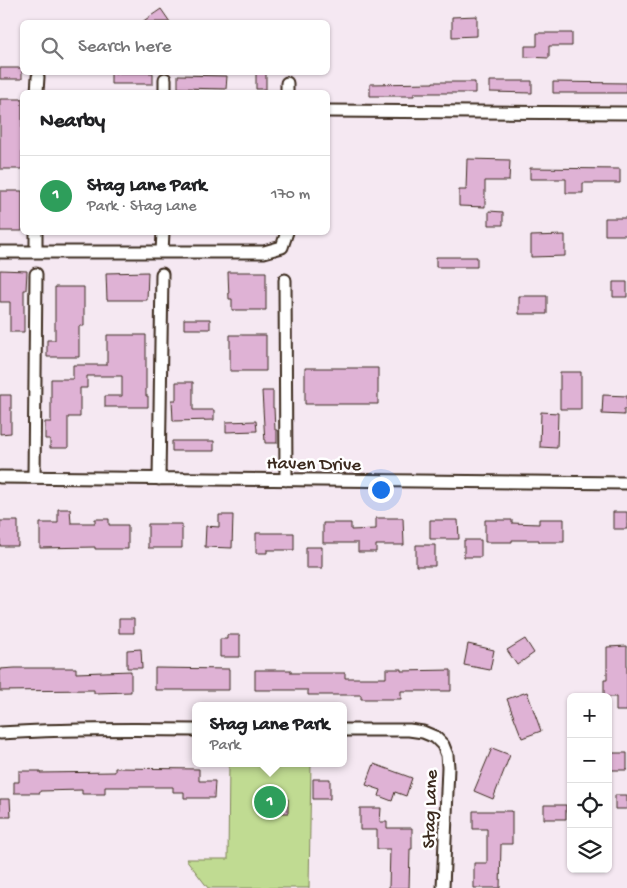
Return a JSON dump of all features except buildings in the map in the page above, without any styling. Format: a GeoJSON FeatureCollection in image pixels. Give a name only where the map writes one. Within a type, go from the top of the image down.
{"type":"FeatureCollection","features":[{"type":"Feature","properties":{"kind":"street"},"geometry":{"type":"LineString","coordinates":[[37,90],[38,76]]}},
{"type":"Feature","properties":{"kind":"street"},"geometry":{"type":"LineString","coordinates":[[165,79],[165,90]]}},
{"type":"Feature","properties":{"kind":"street"},"geometry":{"type":"LineString","coordinates":[[330,111],[627,113]]}},
{"type":"Feature","properties":{"kind":"street"},"geometry":{"type":"LineString","coordinates":[[36,235],[36,252]]}},
{"type":"Feature","properties":{"kind":"street"},"geometry":{"type":"LineString","coordinates":[[162,252],[163,235]]}},
{"type":"Feature","properties":{"kind":"street"},"geometry":{"type":"LineString","coordinates":[[0,252],[264,252],[282,247],[286,235]]}},
{"type":"Feature","properties":{"kind":"street"},"geometry":{"type":"LineString","coordinates":[[34,477],[36,274]]}},
{"type":"Feature","properties":{"kind":"street"},"geometry":{"type":"LineString","coordinates":[[160,479],[162,274]]}},
{"type":"Feature","properties":{"kind":"street"},"geometry":{"type":"LineString","coordinates":[[285,280],[286,480]]}},
{"type":"Feature","properties":{"kind":"street","name":"Haven Drive"},"geometry":{"type":"LineString","coordinates":[[0,477],[627,483]]}},
{"type":"Feature","properties":{"kind":"street"},"geometry":{"type":"LineString","coordinates":[[0,733],[50,730],[192,730]]}},
{"type":"Feature","properties":{"kind":"street","name":"Stag Lane"},"geometry":{"type":"LineString","coordinates":[[347,730],[409,730],[423,732],[435,737],[443,745],[447,755],[448,767],[443,888]]}},
{"type":"Feature","properties":{"kind":"green space"},"geometry":{"type":"Polygon","coordinates":[[[229,767],[311,767],[309,888],[208,888],[186,859],[228,859],[229,767]]]}},
{"type":"Feature","properties":{"kind":"place","name":"Stag Lane Park"},"geometry":{"type":"Point","coordinates":[270,802]}}]}
